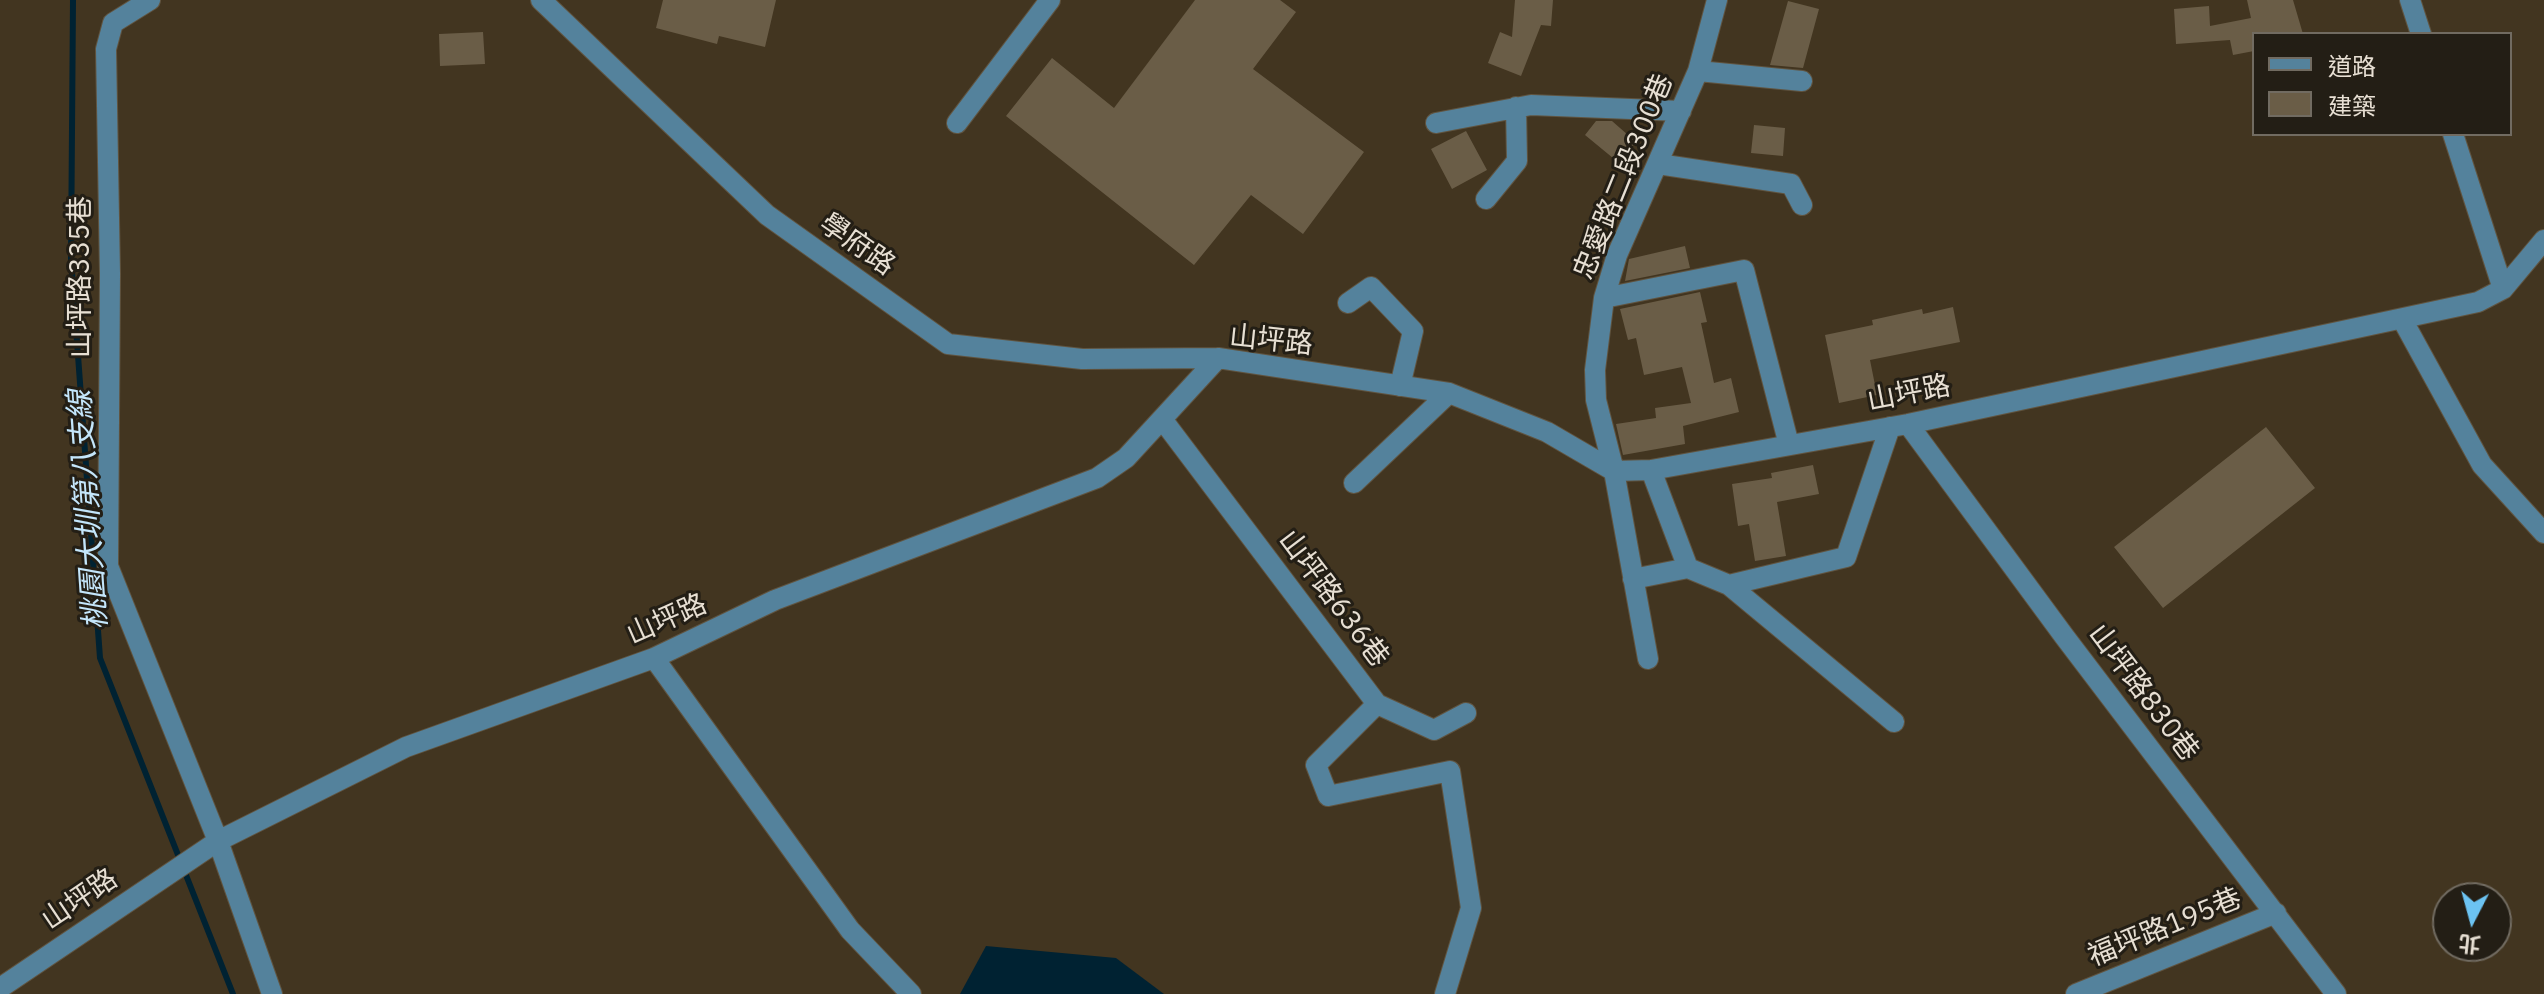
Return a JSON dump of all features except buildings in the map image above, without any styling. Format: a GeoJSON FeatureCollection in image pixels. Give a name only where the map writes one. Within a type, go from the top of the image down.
{"type":"FeatureCollection","features":[{"type":"Feature","properties":{"kind":"street","name":"山坪路335巷"},"geometry":{"type":"LineString","coordinates":[[150,0],[113,23],[106,49],[110,274],[108,566],[218,841],[272,994]]}},
{"type":"Feature","properties":{"kind":"street","name":"學府路"},"geometry":{"type":"LineString","coordinates":[[541,0],[767,215],[948,344],[1082,359],[1218,358]]}},
{"type":"Feature","properties":{"kind":"street"},"geometry":{"type":"LineString","coordinates":[[957,123],[1050,0]]}},
{"type":"Feature","properties":{"kind":"street","name":"忠愛路二段300巷"},"geometry":{"type":"LineString","coordinates":[[1648,659],[1614,471],[1596,400],[1595,370],[1604,298],[1617,255],[1698,71],[1717,0]]}},
{"type":"Feature","properties":{"kind":"street"},"geometry":{"type":"LineString","coordinates":[[2410,0],[2420,32]]}},
{"type":"Feature","properties":{"kind":"street"},"geometry":{"type":"LineString","coordinates":[[1698,71],[1802,81]]}},
{"type":"Feature","properties":{"kind":"street"},"geometry":{"type":"LineString","coordinates":[[1436,123],[1531,105],[1681,111]]}},
{"type":"Feature","properties":{"kind":"street"},"geometry":{"type":"LineString","coordinates":[[1486,199],[1517,161],[1516,107]]}},
{"type":"Feature","properties":{"kind":"street"},"geometry":{"type":"LineString","coordinates":[[2454,136],[2503,289]]}},
{"type":"Feature","properties":{"kind":"street"},"geometry":{"type":"LineString","coordinates":[[1658,164],[1791,184],[1802,205]]}},
{"type":"Feature","properties":{"kind":"street","name":"山坪路"},"geometry":{"type":"LineString","coordinates":[[0,988],[218,841],[406,747],[654,658],[775,600],[1097,478],[1126,458],[1218,358],[1449,393],[1547,432],[1614,471],[1651,470],[1899,426],[2478,302],[2503,289],[2544,240]]}},
{"type":"Feature","properties":{"kind":"street"},"geometry":{"type":"LineString","coordinates":[[1604,298],[1744,270],[1789,445]]}},
{"type":"Feature","properties":{"kind":"street"},"geometry":{"type":"LineString","coordinates":[[1348,303],[1371,287],[1413,331],[1400,386]]}},
{"type":"Feature","properties":{"kind":"street"},"geometry":{"type":"LineString","coordinates":[[2402,319],[2482,465],[2544,533]]}},
{"type":"Feature","properties":{"kind":"street"},"geometry":{"type":"LineString","coordinates":[[1354,483],[1449,393]]}},
{"type":"Feature","properties":{"kind":"street","name":"山坪路636巷"},"geometry":{"type":"LineString","coordinates":[[1162,419],[1377,704],[1316,765],[1328,796],[1450,771],[1471,908],[1445,994]]}},
{"type":"Feature","properties":{"kind":"street"},"geometry":{"type":"LineString","coordinates":[[1729,585],[1846,557],[1899,426]]}},
{"type":"Feature","properties":{"kind":"street","name":"山坪路830巷"},"geometry":{"type":"LineString","coordinates":[[1899,426],[2064,636],[2336,994]]}},
{"type":"Feature","properties":{"kind":"street"},"geometry":{"type":"LineString","coordinates":[[1651,470],[1688,568]]}},
{"type":"Feature","properties":{"kind":"street"},"geometry":{"type":"LineString","coordinates":[[1633,579],[1688,568],[1729,585],[1894,722]]}},
{"type":"Feature","properties":{"kind":"street"},"geometry":{"type":"LineString","coordinates":[[654,658],[850,930],[911,994]]}},
{"type":"Feature","properties":{"kind":"street"},"geometry":{"type":"LineString","coordinates":[[1377,704],[1434,730],[1466,713]]}},
{"type":"Feature","properties":{"kind":"street","name":"福坪路195巷"},"geometry":{"type":"LineString","coordinates":[[2076,994],[2276,913]]}},
{"type":"Feature","properties":{"kind":"water"},"geometry":{"type":"Polygon","coordinates":[[[986,946],[1116,958],[1164,994],[960,994],[986,946]]]}},
{"type":"Feature","properties":{"kind":"waterway","name":"桃園大圳第八支線"},"geometry":{"type":"LineString","coordinates":[[73,0],[71,259],[100,658],[180,860]]}},
{"type":"Feature","properties":{"kind":"waterway","name":"桃園大圳第八支線"},"geometry":{"type":"LineString","coordinates":[[184,870],[233,994]]}}]}
